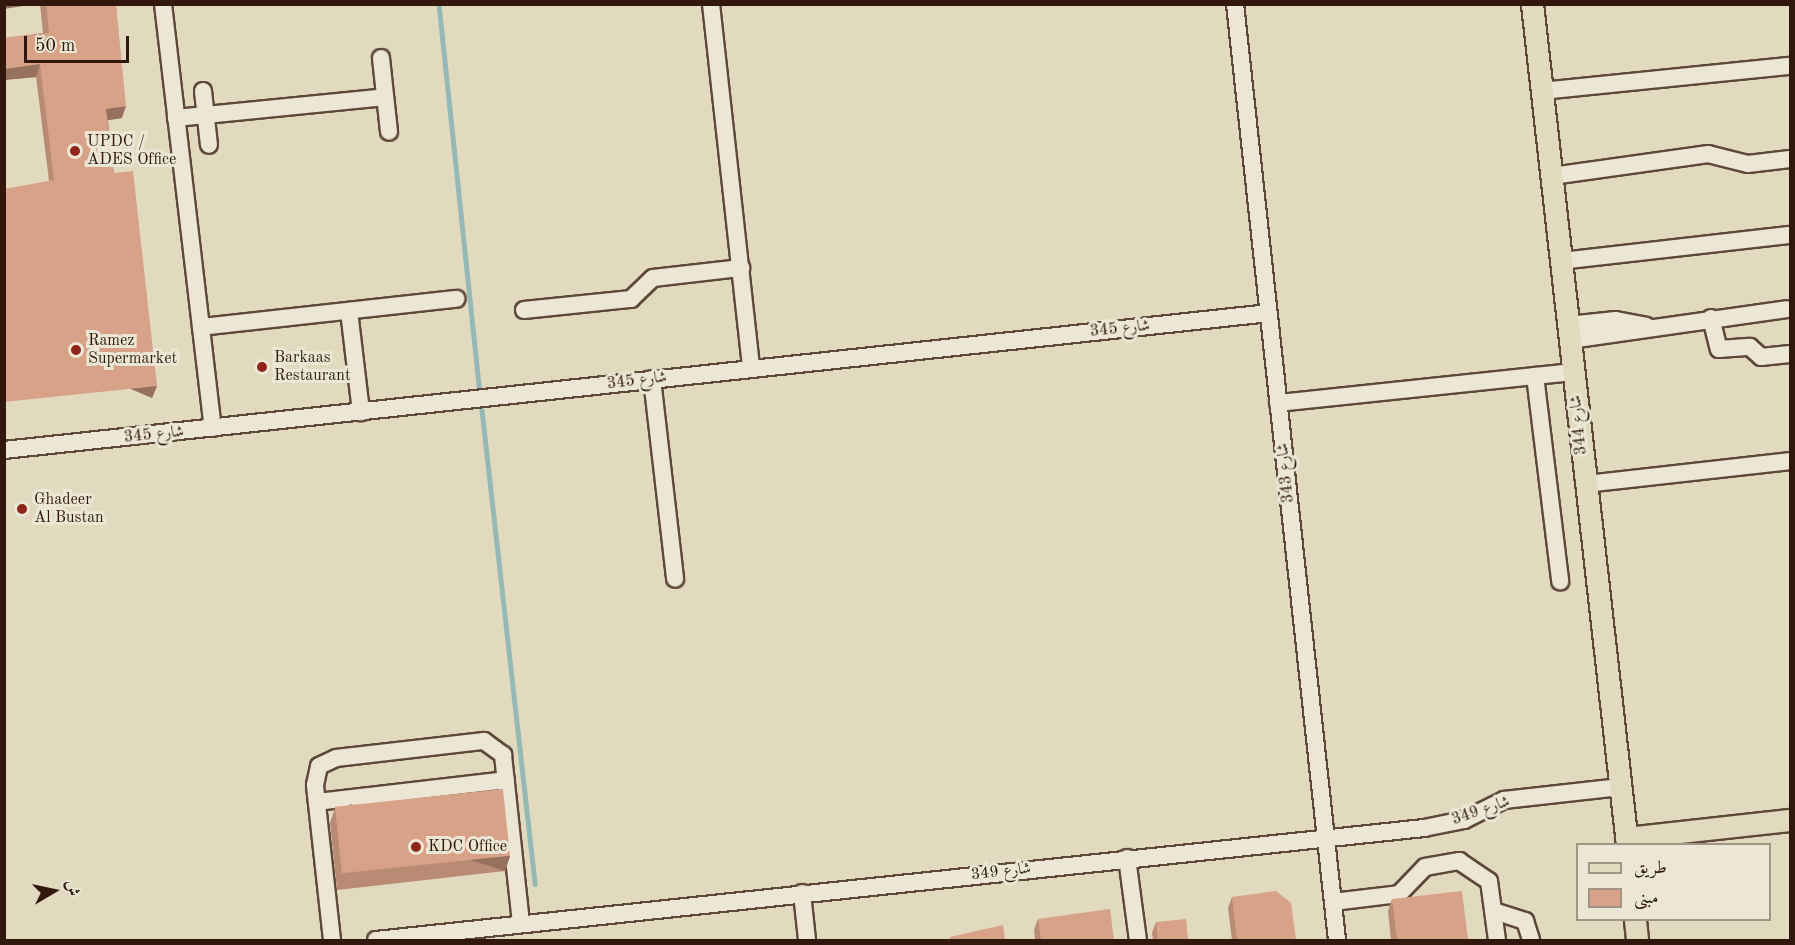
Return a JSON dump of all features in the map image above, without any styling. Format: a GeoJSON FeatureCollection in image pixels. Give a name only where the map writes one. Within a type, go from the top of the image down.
{"type":"FeatureCollection","features":[{"type":"Feature","properties":{"kind":"main road","name":"شارع 344"},"geometry":{"type":"LineString","coordinates":[[1533,4],[1626,841]]}},
{"type":"Feature","properties":{"kind":"main road"},"geometry":{"type":"LineString","coordinates":[[1626,841],[1791,820]]}},
{"type":"Feature","properties":{"kind":"main road"},"geometry":{"type":"LineString","coordinates":[[1635,921],[1637,940]]}},
{"type":"Feature","properties":{"kind":"street"},"geometry":{"type":"LineString","coordinates":[[163,4],[213,428]]}},
{"type":"Feature","properties":{"kind":"street"},"geometry":{"type":"LineString","coordinates":[[711,4],[751,367]]}},
{"type":"Feature","properties":{"kind":"street","name":"شارع 343"},"geometry":{"type":"LineString","coordinates":[[1235,4],[1337,940]]}},
{"type":"Feature","properties":{"kind":"street"},"geometry":{"type":"LineString","coordinates":[[381,58],[389,132]]}},
{"type":"Feature","properties":{"kind":"street"},"geometry":{"type":"LineString","coordinates":[[1542,92],[1791,66]]}},
{"type":"Feature","properties":{"kind":"street"},"geometry":{"type":"LineString","coordinates":[[203,91],[209,146]]}},
{"type":"Feature","properties":{"kind":"street"},"geometry":{"type":"LineString","coordinates":[[176,118],[385,97]]}},
{"type":"Feature","properties":{"kind":"street"},"geometry":{"type":"LineString","coordinates":[[1552,176],[1714,153],[1741,163],[1791,159]]}},
{"type":"Feature","properties":{"kind":"street"},"geometry":{"type":"LineString","coordinates":[[1561,261],[1791,235]]}},
{"type":"Feature","properties":{"kind":"street"},"geometry":{"type":"LineString","coordinates":[[524,310],[631,298],[651,279],[741,268]]}},
{"type":"Feature","properties":{"kind":"street"},"geometry":{"type":"LineString","coordinates":[[201,327],[456,299]]}},
{"type":"Feature","properties":{"kind":"street"},"geometry":{"type":"LineString","coordinates":[[1569,333],[1616,320],[1646,326],[1786,309]]}},
{"type":"Feature","properties":{"kind":"street"},"geometry":{"type":"LineString","coordinates":[[349,311],[362,412]]}},
{"type":"Feature","properties":{"kind":"street","name":"شارع 345"},"geometry":{"type":"LineString","coordinates":[[4,450],[652,380],[751,367],[1269,313]]}},
{"type":"Feature","properties":{"kind":"street"},"geometry":{"type":"LineString","coordinates":[[1711,318],[1719,350],[1750,347],[1764,357],[1791,354]]}},
{"type":"Feature","properties":{"kind":"street"},"geometry":{"type":"LineString","coordinates":[[1278,403],[1574,372]]}},
{"type":"Feature","properties":{"kind":"street"},"geometry":{"type":"LineString","coordinates":[[1535,376],[1560,582]]}},
{"type":"Feature","properties":{"kind":"street"},"geometry":{"type":"LineString","coordinates":[[652,380],[675,579]]}},
{"type":"Feature","properties":{"kind":"street"},"geometry":{"type":"LineString","coordinates":[[1586,484],[1791,461]]}},
{"type":"Feature","properties":{"kind":"street"},"geometry":{"type":"LineString","coordinates":[[332,940],[317,802],[316,772],[330,759],[468,743],[498,746],[506,780],[511,930]]}},
{"type":"Feature","properties":{"kind":"street"},"geometry":{"type":"LineString","coordinates":[[317,802],[506,780]]}},
{"type":"Feature","properties":{"kind":"street","name":"شارع 349"},"geometry":{"type":"LineString","coordinates":[[376,940],[511,930],[802,893],[1424,828],[1464,820],[1504,800],[1620,787]]}},
{"type":"Feature","properties":{"kind":"street"},"geometry":{"type":"LineString","coordinates":[[1127,858],[1138,940]]}},
{"type":"Feature","properties":{"kind":"street"},"geometry":{"type":"LineString","coordinates":[[1333,902],[1399,894],[1425,867],[1459,861],[1489,881],[1497,940]]}},
{"type":"Feature","properties":{"kind":"street"},"geometry":{"type":"LineString","coordinates":[[802,893],[807,940]]}},
{"type":"Feature","properties":{"kind":"street"},"geometry":{"type":"LineString","coordinates":[[1494,911],[1525,921],[1531,940]]}},
{"type":"Feature","properties":{"kind":"building"},"geometry":{"type":"Polygon","coordinates":[[[46,4],[116,4],[126,106],[106,109],[114,173],[133,171],[157,386],[4,402],[4,189],[54,180],[40,64],[4,69],[4,38],[49,33],[46,4]]]}},
{"type":"Feature","properties":{"kind":"building","name":"KDC Office"},"geometry":{"type":"Polygon","coordinates":[[[503,789],[510,856],[342,873],[335,807],[503,789]]]}},
{"type":"Feature","properties":{"kind":"building"},"geometry":{"type":"Polygon","coordinates":[[[1276,891],[1291,903],[1296,940],[1237,940],[1232,897],[1276,891]]]}},
{"type":"Feature","properties":{"kind":"building"},"geometry":{"type":"Polygon","coordinates":[[[1462,891],[1468,940],[1397,940],[1392,899],[1462,891]]]}},
{"type":"Feature","properties":{"kind":"building"},"geometry":{"type":"Polygon","coordinates":[[[1110,909],[1114,940],[1041,940],[1038,919],[1110,909]]]}},
{"type":"Feature","properties":{"kind":"building"},"geometry":{"type":"Polygon","coordinates":[[[1186,919],[1188,940],[1158,940],[1156,922],[1186,919]]]}},
{"type":"Feature","properties":{"kind":"building"},"geometry":{"type":"Polygon","coordinates":[[[1003,925],[1005,940],[950,940],[950,937],[1003,925]]]}},
{"type":"Feature","properties":{"kind":"waterway"},"geometry":{"type":"LineString","coordinates":[[439,4],[479,387]]}},
{"type":"Feature","properties":{"kind":"waterway"},"geometry":{"type":"LineString","coordinates":[[482,410],[535,884]]}},
{"type":"Feature","properties":{"kind":"place","name":"UPDC / ADES Office"},"geometry":{"type":"Point","coordinates":[75,151]}},
{"type":"Feature","properties":{"kind":"place","name":"Ramez Supermarket"},"geometry":{"type":"Point","coordinates":[76,350]}},
{"type":"Feature","properties":{"kind":"place","name":"Barkaas Restaurant"},"geometry":{"type":"Point","coordinates":[262,367]}},
{"type":"Feature","properties":{"kind":"place","name":"Ghadeer Al Bustan"},"geometry":{"type":"Point","coordinates":[22,509]}},
{"type":"Feature","properties":{"kind":"place","name":"KDC Office"},"geometry":{"type":"Point","coordinates":[416,847]}}]}
